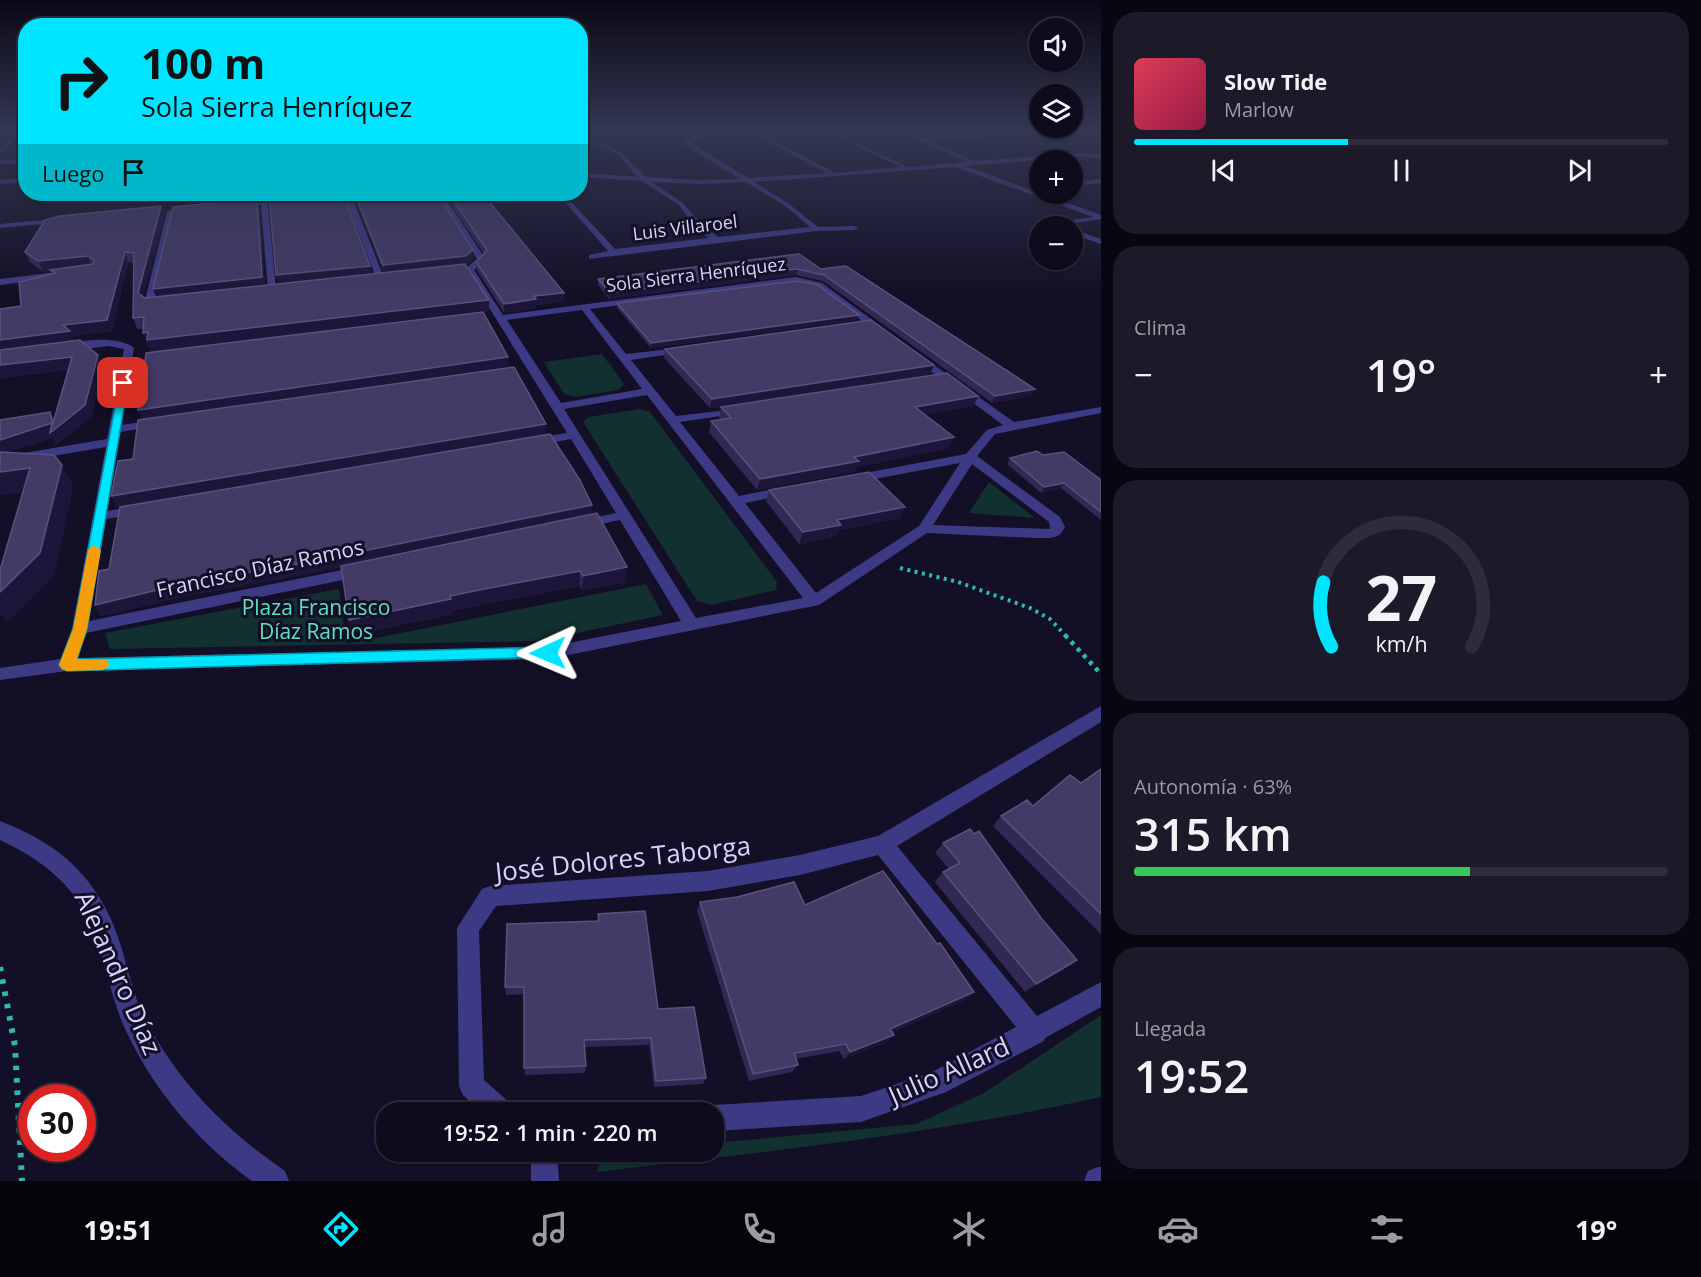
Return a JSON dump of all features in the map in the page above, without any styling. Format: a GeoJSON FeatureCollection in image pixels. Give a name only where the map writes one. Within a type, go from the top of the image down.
{"type":"FeatureCollection","features":[{"type":"Feature","properties":{"kind":"street"},"geometry":{"type":"LineString","coordinates":[[650,183],[681,204],[699,227],[716,240]]}},
{"type":"Feature","properties":{"kind":"street"},"geometry":{"type":"LineString","coordinates":[[750,183],[786,204],[816,229]]}},
{"type":"Feature","properties":{"kind":"street"},"geometry":{"type":"LineString","coordinates":[[1007,183],[1101,217]]}},
{"type":"Feature","properties":{"kind":"street"},"geometry":{"type":"LineString","coordinates":[[1024,189],[1029,189]]}},
{"type":"Feature","properties":{"kind":"street"},"geometry":{"type":"LineString","coordinates":[[229,206],[288,201]]}},
{"type":"Feature","properties":{"kind":"street"},"geometry":{"type":"LineString","coordinates":[[350,201],[380,279]]}},
{"type":"Feature","properties":{"kind":"street"},"geometry":{"type":"LineString","coordinates":[[444,201],[482,261],[469,269],[458,270]]}},
{"type":"Feature","properties":{"kind":"street"},"geometry":{"type":"LineString","coordinates":[[567,201],[613,252]]}},
{"type":"Feature","properties":{"kind":"street"},"geometry":{"type":"LineString","coordinates":[[264,203],[272,290]]}},
{"type":"Feature","properties":{"kind":"street"},"geometry":{"type":"LineString","coordinates":[[159,212],[182,211]]}},
{"type":"Feature","properties":{"kind":"street"},"geometry":{"type":"LineString","coordinates":[[171,212],[149,304],[172,302]]}},
{"type":"Feature","properties":{"kind":"street"},"geometry":{"type":"LineString","coordinates":[[1083,219],[1101,217]]}},
{"type":"Feature","properties":{"kind":"street"},"geometry":{"type":"LineString","coordinates":[[0,227],[68,220]]}},
{"type":"Feature","properties":{"kind":"street","name":"Luis Villaroel"},"geometry":{"type":"LineString","coordinates":[[592,257],[613,252],[716,240],[816,229],[854,228]]}},
{"type":"Feature","properties":{"kind":"street"},"geometry":{"type":"LineString","coordinates":[[1083,235],[1101,242]]}},
{"type":"Feature","properties":{"kind":"street"},"geometry":{"type":"LineString","coordinates":[[469,269],[494,316],[528,370],[557,407],[691,624]]}},
{"type":"Feature","properties":{"kind":"street"},"geometry":{"type":"LineString","coordinates":[[0,282],[69,274]]}},
{"type":"Feature","properties":{"kind":"street"},"geometry":{"type":"LineString","coordinates":[[369,280],[391,277]]}},
{"type":"Feature","properties":{"kind":"street","name":"Sola Sierra Henríquez"},"geometry":{"type":"LineString","coordinates":[[494,316],[796,280],[819,285],[865,323],[890,336]]}},
{"type":"Feature","properties":{"kind":"street"},"geometry":{"type":"LineString","coordinates":[[261,292],[283,289]]}},
{"type":"Feature","properties":{"kind":"street"},"geometry":{"type":"LineString","coordinates":[[584,307],[814,602]]}},
{"type":"Feature","properties":{"kind":"street"},"geometry":{"type":"LineString","coordinates":[[58,350],[121,343],[129,348],[133,360],[114,436],[80,629],[67,665]]}},
{"type":"Feature","properties":{"kind":"street"},"geometry":{"type":"LineString","coordinates":[[623,358],[694,348]]}},
{"type":"Feature","properties":{"kind":"street"},"geometry":{"type":"LineString","coordinates":[[908,350],[939,378],[1012,426]]}},
{"type":"Feature","properties":{"kind":"street"},"geometry":{"type":"LineString","coordinates":[[557,407],[649,391]]}},
{"type":"Feature","properties":{"kind":"street"},"geometry":{"type":"LineString","coordinates":[[672,420],[752,408]]}},
{"type":"Feature","properties":{"kind":"street"},"geometry":{"type":"LineString","coordinates":[[0,674],[67,665],[548,653],[814,602],[924,529],[970,457],[991,432],[1101,410]]}},
{"type":"Feature","properties":{"kind":"street"},"geometry":{"type":"LineString","coordinates":[[0,460],[173,421]]}},
{"type":"Feature","properties":{"kind":"street"},"geometry":{"type":"LineString","coordinates":[[517,445],[574,435]]}},
{"type":"Feature","properties":{"kind":"street"},"geometry":{"type":"LineString","coordinates":[[841,481],[970,457],[1055,520],[1058,527],[1055,533],[924,529]]}},
{"type":"Feature","properties":{"kind":"street"},"geometry":{"type":"LineString","coordinates":[[735,501],[794,490]]}},
{"type":"Feature","properties":{"kind":"street"},"geometry":{"type":"LineString","coordinates":[[100,516],[146,508]]}},
{"type":"Feature","properties":{"kind":"street"},"geometry":{"type":"LineString","coordinates":[[567,528],[625,516]]}},
{"type":"Feature","properties":{"kind":"street","name":"Francisco Díaz Ramos"},"geometry":{"type":"LineString","coordinates":[[80,629],[381,566]]}},
{"type":"Feature","properties":{"kind":"street","name":"José Dolores Taborga"},"geometry":{"type":"LineString","coordinates":[[490,1102],[472,1086],[468,928],[490,896],[708,881],[800,865],[882,844],[1101,713]]}},
{"type":"Feature","properties":{"kind":"street","name":"Alejandro Díaz"},"geometry":{"type":"LineString","coordinates":[[0,830],[27,841],[55,859],[76,881],[94,907],[107,938],[118,982],[136,1026],[161,1069],[192,1110],[231,1149],[275,1181]]}},
{"type":"Feature","properties":{"kind":"street"},"geometry":{"type":"LineString","coordinates":[[882,844],[1035,1032]]}},
{"type":"Feature","properties":{"kind":"street","name":"Julio Allard"},"geometry":{"type":"LineString","coordinates":[[724,1117],[861,1108],[937,1083],[1035,1032],[1101,994]]}},
{"type":"Feature","properties":{"kind":"street"},"geometry":{"type":"LineString","coordinates":[[544,1162],[545,1181]]}},
{"type":"Feature","properties":{"kind":"path"},"geometry":{"type":"LineString","coordinates":[[877,560],[918,574],[958,582],[1030,608],[1050,619],[1101,674]]}},
{"type":"Feature","properties":{"kind":"path"},"geometry":{"type":"LineString","coordinates":[[0,967],[9,999],[20,1105],[22,1181]]}},
{"type":"Feature","properties":{"kind":"green space"},"geometry":{"type":"Polygon","coordinates":[[[602,354],[624,384],[619,390],[576,397],[564,394],[544,362],[602,354]]]}},
{"type":"Feature","properties":{"kind":"green space"},"geometry":{"type":"Polygon","coordinates":[[[640,409],[650,412],[777,582],[776,590],[711,605],[697,601],[583,422],[588,417],[640,409]]]}},
{"type":"Feature","properties":{"kind":"green space"},"geometry":{"type":"Polygon","coordinates":[[[989,482],[1035,518],[969,513],[989,482]]]}},
{"type":"Feature","properties":{"kind":"green space","name":"Plaza Francisco Díaz Ramos"},"geometry":{"type":"Polygon","coordinates":[[[646,584],[663,615],[539,641],[110,649],[105,633],[339,589],[346,644],[646,584]]]}},
{"type":"Feature","properties":{"kind":"green space"},"geometry":{"type":"Polygon","coordinates":[[[1101,1015],[1101,1097],[913,1132],[724,1157],[724,1142],[916,1124],[984,1093],[1101,1015]]]}},
{"type":"Feature","properties":{"kind":"green space"},"geometry":{"type":"Polygon","coordinates":[[[600,1162],[680,1162],[597,1172],[600,1162]]]}},
{"type":"Feature","properties":{"kind":"building"},"geometry":{"type":"Polygon","coordinates":[[[257,201],[262,277],[153,289],[173,207],[257,201]]]}},
{"type":"Feature","properties":{"kind":"building"},"geometry":{"type":"Polygon","coordinates":[[[269,201],[346,201],[370,266],[276,275],[269,201]]]}},
{"type":"Feature","properties":{"kind":"building"},"geometry":{"type":"Polygon","coordinates":[[[358,201],[442,201],[473,250],[465,256],[383,265],[358,201]]]}},
{"type":"Feature","properties":{"kind":"building"},"geometry":{"type":"Polygon","coordinates":[[[454,201],[489,201],[564,293],[534,296],[536,299],[504,304],[476,262],[487,250],[454,201]]]}},
{"type":"Feature","properties":{"kind":"building"},"geometry":{"type":"Polygon","coordinates":[[[161,206],[138,293],[145,298],[465,264],[489,300],[147,340],[148,332],[143,333],[144,317],[133,318],[134,253],[125,252],[107,320],[63,325],[70,331],[0,340],[0,309],[21,306],[19,282],[55,273],[50,270],[93,264],[94,260],[88,256],[38,261],[25,252],[45,220],[60,216],[161,206]]]}},
{"type":"Feature","properties":{"kind":"building"},"geometry":{"type":"Polygon","coordinates":[[[799,254],[821,269],[846,266],[1035,389],[995,396],[824,275],[797,269],[610,293],[598,279],[799,254]]]}},
{"type":"Feature","properties":{"kind":"building"},"geometry":{"type":"Polygon","coordinates":[[[797,281],[816,284],[859,315],[651,343],[617,303],[797,281]]]}},
{"type":"Feature","properties":{"kind":"building"},"geometry":{"type":"Polygon","coordinates":[[[483,312],[508,357],[138,410],[146,353],[483,312]]]}},
{"type":"Feature","properties":{"kind":"building"},"geometry":{"type":"Polygon","coordinates":[[[871,320],[934,365],[712,399],[665,349],[871,320]]]}},
{"type":"Feature","properties":{"kind":"building"},"geometry":{"type":"Polygon","coordinates":[[[80,340],[98,355],[85,405],[50,433],[52,423],[0,440],[0,420],[50,412],[53,423],[72,357],[0,365],[0,350],[80,340]]]}},
{"type":"Feature","properties":{"kind":"building"},"geometry":{"type":"Polygon","coordinates":[[[514,367],[546,424],[111,496],[118,461],[133,459],[138,420],[514,367]]]}},
{"type":"Feature","properties":{"kind":"building"},"geometry":{"type":"Polygon","coordinates":[[[947,373],[978,396],[915,407],[954,437],[854,457],[859,461],[760,479],[711,421],[731,418],[721,407],[947,373]]]}},
{"type":"Feature","properties":{"kind":"building"},"geometry":{"type":"Polygon","coordinates":[[[550,434],[580,480],[592,505],[293,565],[186,583],[95,605],[99,571],[109,569],[120,507],[550,434]]]}},
{"type":"Feature","properties":{"kind":"building"},"geometry":{"type":"Polygon","coordinates":[[[1037,451],[1043,455],[1064,452],[1101,480],[1101,512],[1064,483],[1044,487],[1010,458],[1037,451]]]}},
{"type":"Feature","properties":{"kind":"building"},"geometry":{"type":"Polygon","coordinates":[[[0,452],[54,455],[62,465],[40,553],[0,592],[0,570],[30,468],[0,472],[0,452]]]}},
{"type":"Feature","properties":{"kind":"building"},"geometry":{"type":"Polygon","coordinates":[[[869,472],[905,507],[837,520],[841,525],[803,532],[769,490],[869,472]]]}},
{"type":"Feature","properties":{"kind":"building"},"geometry":{"type":"Polygon","coordinates":[[[597,513],[627,567],[583,576],[580,571],[484,589],[450,596],[451,599],[349,620],[341,566],[597,513]]]}},
{"type":"Feature","properties":{"kind":"building"},"geometry":{"type":"Polygon","coordinates":[[[1101,769],[1101,914],[1001,816],[1027,800],[1033,806],[1070,775],[1081,783],[1101,769]]]}},
{"type":"Feature","properties":{"kind":"building"},"geometry":{"type":"Polygon","coordinates":[[[970,829],[974,834],[979,831],[1041,918],[1077,960],[1036,984],[943,872],[960,863],[943,843],[970,829]]]}},
{"type":"Feature","properties":{"kind":"building"},"geometry":{"type":"Polygon","coordinates":[[[883,871],[937,944],[940,943],[974,992],[890,1029],[894,1035],[850,1052],[846,1044],[794,1053],[798,1065],[753,1074],[700,902],[737,897],[794,882],[805,905],[883,871]]]}},
{"type":"Feature","properties":{"kind":"building"},"geometry":{"type":"Polygon","coordinates":[[[645,911],[658,1009],[694,1007],[706,1078],[656,1081],[651,1038],[584,1040],[586,1066],[524,1068],[524,987],[505,987],[507,924],[599,921],[598,914],[645,911]]]}},
{"type":"Feature","properties":{"kind":"slow traffic"},"geometry":{"type":"LineString","coordinates":[[94,550],[80,629],[67,665],[102,664]]}},
{"type":"Feature","properties":{"kind":"route"},"geometry":{"type":"LineString","coordinates":[[123,383],[80,629],[67,665],[548,653]]}}]}
